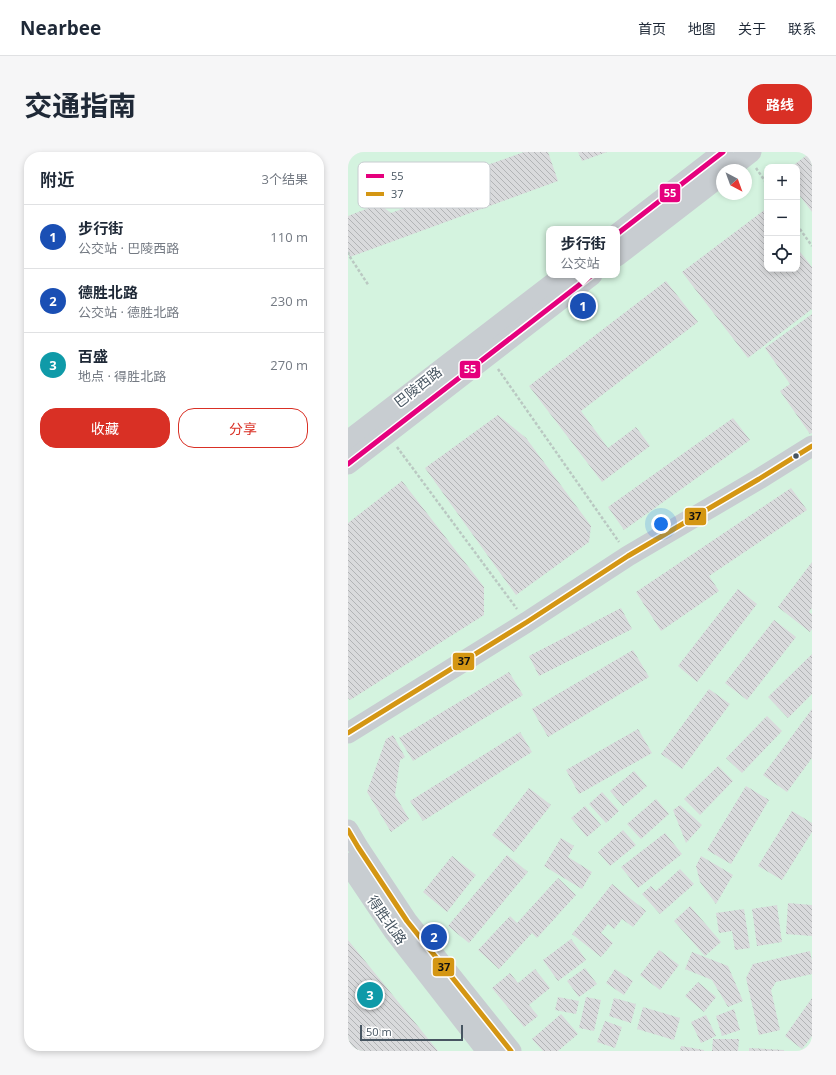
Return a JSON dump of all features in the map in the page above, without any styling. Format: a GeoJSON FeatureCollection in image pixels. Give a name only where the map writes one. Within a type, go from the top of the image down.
{"type":"FeatureCollection","features":[{"type":"Feature","properties":{"kind":"main road"},"geometry":{"type":"LineString","coordinates":[[620,232],[723,152]]}},
{"type":"Feature","properties":{"kind":"main road"},"geometry":{"type":"LineString","coordinates":[[736,164],[751,152]]}},
{"type":"Feature","properties":{"kind":"main road"},"geometry":{"type":"LineString","coordinates":[[620,254],[716,180]]}},
{"type":"Feature","properties":{"kind":"main road","name":"巴陵西路"},"geometry":{"type":"LineString","coordinates":[[348,441],[560,278]]}},
{"type":"Feature","properties":{"kind":"main road","name":"巴陵西路"},"geometry":{"type":"LineString","coordinates":[[348,464],[588,278]]}},
{"type":"Feature","properties":{"kind":"main road"},"geometry":{"type":"LineString","coordinates":[[348,733],[527,622],[628,556],[812,446]]}},
{"type":"Feature","properties":{"kind":"main road"},"geometry":{"type":"LineString","coordinates":[[348,830],[407,921],[511,1051]]}},
{"type":"Feature","properties":{"kind":"main road","name":"得胜北路"},"geometry":{"type":"LineString","coordinates":[[348,863],[393,930],[487,1051]]}},
{"type":"Feature","properties":{"kind":"path"},"geometry":{"type":"LineString","coordinates":[[800,229],[812,246]]}},
{"type":"Feature","properties":{"kind":"path"},"geometry":{"type":"LineString","coordinates":[[348,252],[369,286]]}},
{"type":"Feature","properties":{"kind":"path"},"geometry":{"type":"LineString","coordinates":[[488,356],[628,556]]}},
{"type":"Feature","properties":{"kind":"path"},"geometry":{"type":"LineString","coordinates":[[387,434],[527,622]]}},
{"type":"Feature","properties":{"kind":"green space"},"geometry":{"type":"Polygon","coordinates":[[[348,152],[812,152],[812,1051],[348,1051],[348,152]]]}},
{"type":"Feature","properties":{"kind":"building"},"geometry":{"type":"Polygon","coordinates":[[[524,152],[548,152],[558,181],[490,206],[490,164],[524,152]]]}},
{"type":"Feature","properties":{"kind":"building"},"geometry":{"type":"Polygon","coordinates":[[[578,152],[607,152],[582,161],[578,152]]]}},
{"type":"Feature","properties":{"kind":"building"},"geometry":{"type":"Polygon","coordinates":[[[812,152],[812,212],[800,196],[800,164],[795,164],[812,152]]]}},
{"type":"Feature","properties":{"kind":"building"},"geometry":{"type":"Polygon","coordinates":[[[369,208],[384,208],[391,213],[404,208],[484,208],[350,257],[348,252],[348,216],[369,208]]]}},
{"type":"Feature","properties":{"kind":"building"},"geometry":{"type":"Polygon","coordinates":[[[764,210],[764,272],[800,272],[800,252],[812,267],[812,309],[748,358],[682,272],[764,210]]]}},
{"type":"Feature","properties":{"kind":"building"},"geometry":{"type":"Polygon","coordinates":[[[666,281],[698,322],[581,411],[608,448],[636,427],[650,446],[602,482],[529,386],[666,281]]]}},
{"type":"Feature","properties":{"kind":"building"},"geometry":{"type":"Polygon","coordinates":[[[812,314],[812,433],[810,434],[780,391],[790,384],[765,348],[812,314]]]}},
{"type":"Feature","properties":{"kind":"building"},"geometry":{"type":"Polygon","coordinates":[[[498,415],[526,438],[591,526],[589,542],[516,595],[425,468],[498,415]]]}},
{"type":"Feature","properties":{"kind":"building"},"geometry":{"type":"Polygon","coordinates":[[[733,418],[750,440],[624,530],[608,507],[733,418]]]}},
{"type":"Feature","properties":{"kind":"building"},"geometry":{"type":"Polygon","coordinates":[[[402,481],[484,587],[484,615],[350,700],[348,698],[348,523],[402,481]]]}},
{"type":"Feature","properties":{"kind":"building"},"geometry":{"type":"Polygon","coordinates":[[[791,488],[807,510],[709,576],[719,591],[661,631],[636,592],[791,488]]]}},
{"type":"Feature","properties":{"kind":"building"},"geometry":{"type":"Polygon","coordinates":[[[812,562],[812,608],[809,612],[812,614],[812,629],[810,632],[778,607],[812,562]]]}},
{"type":"Feature","properties":{"kind":"building"},"geometry":{"type":"Polygon","coordinates":[[[738,589],[757,604],[697,682],[678,666],[738,589]]]}},
{"type":"Feature","properties":{"kind":"building"},"geometry":{"type":"Polygon","coordinates":[[[621,608],[632,629],[539,676],[529,656],[621,608]]]}},
{"type":"Feature","properties":{"kind":"building"},"geometry":{"type":"Polygon","coordinates":[[[774,620],[796,637],[747,700],[725,683],[774,620]]]}},
{"type":"Feature","properties":{"kind":"building"},"geometry":{"type":"Polygon","coordinates":[[[633,650],[649,677],[548,737],[532,709],[633,650]]]}},
{"type":"Feature","properties":{"kind":"building"},"geometry":{"type":"Polygon","coordinates":[[[812,654],[812,694],[788,718],[768,697],[812,654]]]}},
{"type":"Feature","properties":{"kind":"building"},"geometry":{"type":"Polygon","coordinates":[[[509,672],[523,695],[413,761],[399,738],[509,672]]]}},
{"type":"Feature","properties":{"kind":"building"},"geometry":{"type":"Polygon","coordinates":[[[709,689],[730,704],[682,769],[661,754],[709,689]]]}},
{"type":"Feature","properties":{"kind":"building"},"geometry":{"type":"Polygon","coordinates":[[[812,709],[812,758],[787,792],[763,775],[812,709]]]}},
{"type":"Feature","properties":{"kind":"building"},"geometry":{"type":"Polygon","coordinates":[[[767,716],[782,731],[742,773],[726,758],[767,716]]]}},
{"type":"Feature","properties":{"kind":"building"},"geometry":{"type":"Polygon","coordinates":[[[638,729],[652,753],[579,794],[566,770],[638,729]]]}},
{"type":"Feature","properties":{"kind":"building"},"geometry":{"type":"Polygon","coordinates":[[[520,732],[532,752],[423,821],[410,801],[520,732]]]}},
{"type":"Feature","properties":{"kind":"building"},"geometry":{"type":"Polygon","coordinates":[[[393,735],[405,757],[400,760],[395,795],[409,819],[391,832],[367,792],[386,739],[393,735]]]}},
{"type":"Feature","properties":{"kind":"building"},"geometry":{"type":"Polygon","coordinates":[[[718,766],[733,781],[700,815],[684,799],[718,766]]]}},
{"type":"Feature","properties":{"kind":"building"},"geometry":{"type":"Polygon","coordinates":[[[634,771],[647,786],[623,806],[610,791],[634,771]]]}},
{"type":"Feature","properties":{"kind":"building"},"geometry":{"type":"Polygon","coordinates":[[[746,786],[769,800],[731,864],[707,850],[746,786]]]}},
{"type":"Feature","properties":{"kind":"building"},"geometry":{"type":"Polygon","coordinates":[[[529,788],[551,805],[514,852],[492,835],[529,788]]]}},
{"type":"Feature","properties":{"kind":"building"},"geometry":{"type":"Polygon","coordinates":[[[602,792],[619,811],[606,823],[589,804],[602,792]]]}},
{"type":"Feature","properties":{"kind":"building"},"geometry":{"type":"Polygon","coordinates":[[[656,799],[669,814],[641,839],[627,824],[656,799]]]}},
{"type":"Feature","properties":{"kind":"building"},"geometry":{"type":"Polygon","coordinates":[[[680,805],[702,825],[686,843],[673,810],[680,805]]]}},
{"type":"Feature","properties":{"kind":"building"},"geometry":{"type":"Polygon","coordinates":[[[585,806],[601,825],[587,837],[571,818],[585,806]]]}},
{"type":"Feature","properties":{"kind":"building"},"geometry":{"type":"Polygon","coordinates":[[[792,811],[812,823],[812,832],[782,880],[758,866],[792,811]]]}},
{"type":"Feature","properties":{"kind":"building"},"geometry":{"type":"Polygon","coordinates":[[[623,830],[636,845],[610,866],[598,852],[623,830]]]}},
{"type":"Feature","properties":{"kind":"building"},"geometry":{"type":"Polygon","coordinates":[[[665,833],[682,854],[638,888],[621,867],[665,833]]]}},
{"type":"Feature","properties":{"kind":"building"},"geometry":{"type":"Polygon","coordinates":[[[561,838],[574,846],[568,857],[592,872],[582,889],[544,866],[561,838]]]}},
{"type":"Feature","properties":{"kind":"building"},"geometry":{"type":"Polygon","coordinates":[[[507,855],[528,872],[469,943],[448,926],[507,855]]]}},
{"type":"Feature","properties":{"kind":"building"},"geometry":{"type":"Polygon","coordinates":[[[452,856],[476,875],[447,912],[423,892],[452,856]]]}},
{"type":"Feature","properties":{"kind":"building"},"geometry":{"type":"Polygon","coordinates":[[[701,856],[733,875],[716,904],[700,882],[696,866],[701,856]]]}},
{"type":"Feature","properties":{"kind":"building"},"geometry":{"type":"Polygon","coordinates":[[[680,869],[694,884],[660,914],[642,894],[651,886],[656,891],[680,869]]]}},
{"type":"Feature","properties":{"kind":"building"},"geometry":{"type":"Polygon","coordinates":[[[558,878],[576,895],[537,938],[532,933],[499,969],[478,950],[510,916],[517,923],[558,878]]]}},
{"type":"Feature","properties":{"kind":"building"},"geometry":{"type":"Polygon","coordinates":[[[612,884],[646,911],[633,927],[622,919],[614,929],[608,924],[601,933],[613,943],[601,957],[572,934],[612,884]]]}},
{"type":"Feature","properties":{"kind":"building"},"geometry":{"type":"Polygon","coordinates":[[[788,903],[812,905],[812,936],[786,934],[788,903]]]}},
{"type":"Feature","properties":{"kind":"building"},"geometry":{"type":"Polygon","coordinates":[[[777,905],[782,942],[757,946],[752,909],[777,905]]]}},
{"type":"Feature","properties":{"kind":"building"},"geometry":{"type":"Polygon","coordinates":[[[690,906],[721,942],[705,956],[674,921],[690,906]]]}},
{"type":"Feature","properties":{"kind":"building"},"geometry":{"type":"Polygon","coordinates":[[[744,909],[750,948],[735,950],[732,931],[719,933],[716,913],[744,909]]]}},
{"type":"Feature","properties":{"kind":"building"},"geometry":{"type":"Polygon","coordinates":[[[571,939],[586,960],[558,981],[543,960],[571,939]]]}},
{"type":"Feature","properties":{"kind":"building"},"geometry":{"type":"Polygon","coordinates":[[[348,940],[438,1051],[348,1051],[348,940]]]}},
{"type":"Feature","properties":{"kind":"building"},"geometry":{"type":"Polygon","coordinates":[[[659,950],[679,965],[660,990],[640,975],[659,950]]]}},
{"type":"Feature","properties":{"kind":"building"},"geometry":{"type":"Polygon","coordinates":[[[810,951],[812,974],[776,982],[771,990],[780,1030],[759,1035],[746,978],[753,964],[810,951]]]}},
{"type":"Feature","properties":{"kind":"building"},"geometry":{"type":"Polygon","coordinates":[[[692,952],[728,966],[743,1001],[728,1007],[712,980],[685,969],[692,952]]]}},
{"type":"Feature","properties":{"kind":"building"},"geometry":{"type":"Polygon","coordinates":[[[585,968],[597,984],[579,997],[567,981],[585,968]]]}},
{"type":"Feature","properties":{"kind":"building"},"geometry":{"type":"Polygon","coordinates":[[[535,969],[550,988],[529,1005],[538,1016],[524,1027],[492,988],[510,973],[518,983],[535,969]]]}},
{"type":"Feature","properties":{"kind":"building"},"geometry":{"type":"Polygon","coordinates":[[[615,969],[633,981],[624,995],[606,983],[615,969]]]}},
{"type":"Feature","properties":{"kind":"building"},"geometry":{"type":"Polygon","coordinates":[[[698,982],[716,997],[704,1012],[685,996],[698,982]]]}},
{"type":"Feature","properties":{"kind":"building"},"geometry":{"type":"Polygon","coordinates":[[[558,997],[579,1001],[576,1014],[555,1010],[558,997]]]}},
{"type":"Feature","properties":{"kind":"building"},"geometry":{"type":"Polygon","coordinates":[[[586,997],[601,1000],[594,1031],[579,1028],[586,997]]]}},
{"type":"Feature","properties":{"kind":"building"},"geometry":{"type":"Polygon","coordinates":[[[614,998],[636,1004],[631,1023],[609,1016],[614,998]]]}},
{"type":"Feature","properties":{"kind":"building"},"geometry":{"type":"Polygon","coordinates":[[[812,998],[812,1036],[802,1049],[785,1036],[812,998]]]}},
{"type":"Feature","properties":{"kind":"building"},"geometry":{"type":"Polygon","coordinates":[[[643,1007],[680,1018],[674,1040],[637,1029],[643,1007]]]}},
{"type":"Feature","properties":{"kind":"building"},"geometry":{"type":"Polygon","coordinates":[[[734,1009],[740,1030],[722,1036],[716,1016],[734,1009]]]}},
{"type":"Feature","properties":{"kind":"building"},"geometry":{"type":"Polygon","coordinates":[[[561,1014],[578,1034],[558,1051],[543,1051],[532,1039],[561,1014]]]}},
{"type":"Feature","properties":{"kind":"building"},"geometry":{"type":"Polygon","coordinates":[[[706,1015],[716,1036],[701,1043],[691,1022],[706,1015]]]}},
{"type":"Feature","properties":{"kind":"building"},"geometry":{"type":"Polygon","coordinates":[[[605,1021],[622,1027],[615,1048],[597,1042],[605,1021]]]}},
{"type":"Feature","properties":{"kind":"building"},"geometry":{"type":"Polygon","coordinates":[[[713,1039],[739,1039],[738,1051],[712,1051],[713,1039]]]}},
{"type":"Feature","properties":{"kind":"building"},"geometry":{"type":"Polygon","coordinates":[[[681,1046],[704,1050],[704,1051],[680,1051],[681,1046]]]}},
{"type":"Feature","properties":{"kind":"building"},"geometry":{"type":"Polygon","coordinates":[[[749,1048],[784,1050],[784,1051],[749,1051],[749,1048]]]}},
{"type":"Feature","properties":{"kind":"transit line","name":"55"},"geometry":{"type":"LineString","coordinates":[[620,232],[723,152]]}},
{"type":"Feature","properties":{"kind":"transit line","name":"55"},"geometry":{"type":"LineString","coordinates":[[348,464],[588,278]]}},
{"type":"Feature","properties":{"kind":"transit line","name":"37"},"geometry":{"type":"LineString","coordinates":[[348,733],[527,622],[628,556],[812,446]]}},
{"type":"Feature","properties":{"kind":"transit line","name":"37"},"geometry":{"type":"LineString","coordinates":[[348,830],[407,921],[511,1051]]}},
{"type":"Feature","properties":{"kind":"place","name":"步行街"},"geometry":{"type":"Point","coordinates":[583,306]}},
{"type":"Feature","properties":{"kind":"place","name":"德胜北路"},"geometry":{"type":"Point","coordinates":[434,937]}},
{"type":"Feature","properties":{"kind":"place","name":"百盛"},"geometry":{"type":"Point","coordinates":[370,995]}}]}
